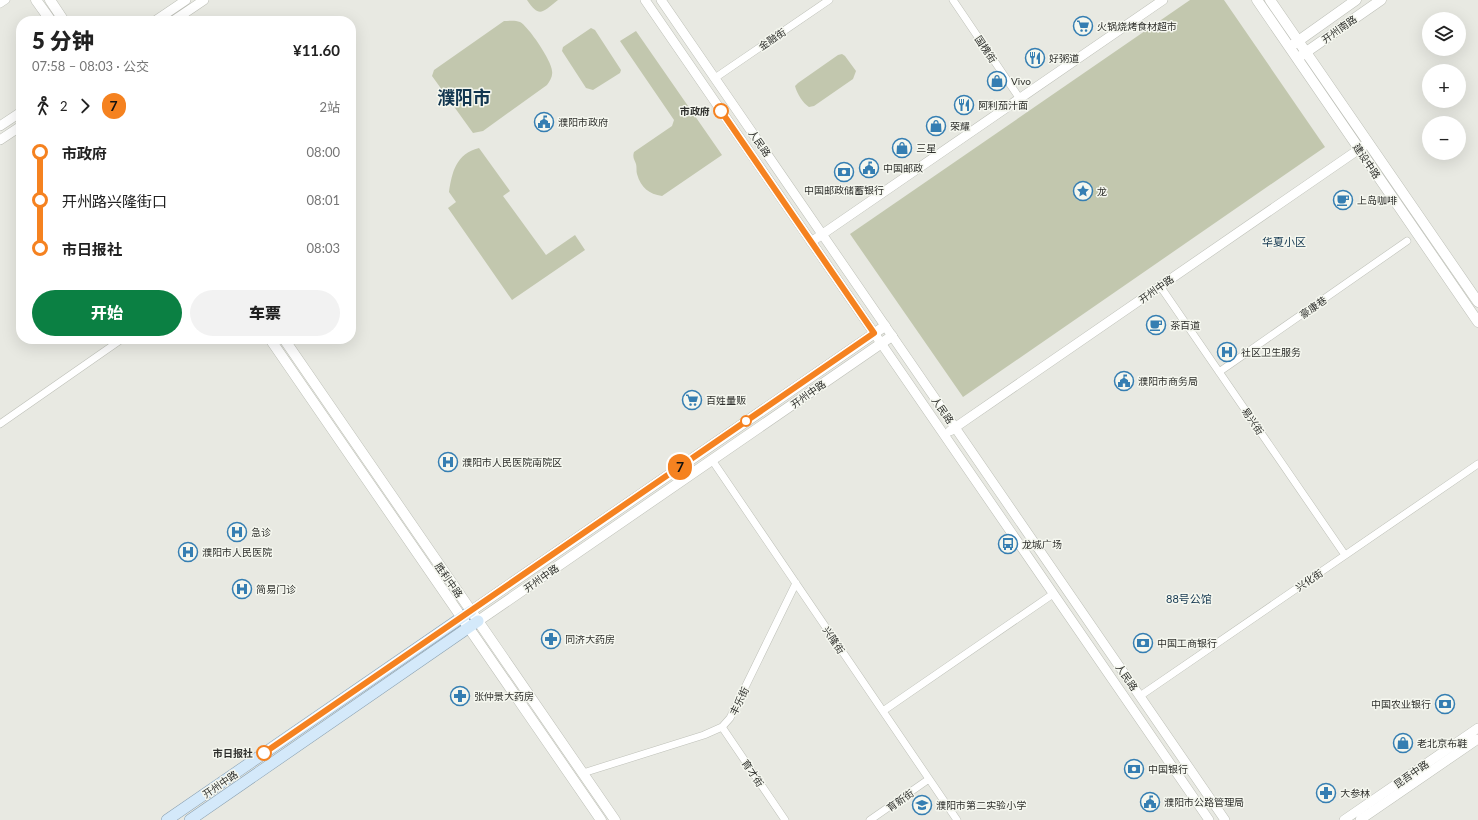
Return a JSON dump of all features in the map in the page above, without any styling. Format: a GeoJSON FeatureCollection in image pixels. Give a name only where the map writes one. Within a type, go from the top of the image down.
{"type":"FeatureCollection","features":[{"type":"Feature","properties":{"kind":"main road"},"geometry":{"type":"LineString","coordinates":[[36,0],[47,16]]}},
{"type":"Feature","properties":{"kind":"main road"},"geometry":{"type":"LineString","coordinates":[[50,0],[61,16]]}},
{"type":"Feature","properties":{"kind":"main road","name":"建设中路"},"geometry":{"type":"LineString","coordinates":[[1257,0],[1478,322]]}},
{"type":"Feature","properties":{"kind":"main road","name":"建设中路"},"geometry":{"type":"LineString","coordinates":[[1270,0],[1478,302]]}},
{"type":"Feature","properties":{"kind":"main road","name":"开州南路"},"geometry":{"type":"LineString","coordinates":[[1289,47],[1356,0]]}},
{"type":"Feature","properties":{"kind":"main road","name":"开州南路"},"geometry":{"type":"LineString","coordinates":[[1297,59],[1381,0]]}},
{"type":"Feature","properties":{"kind":"main road","name":"开州中路"},"geometry":{"type":"LineString","coordinates":[[167,820],[885,326]]}},
{"type":"Feature","properties":{"kind":"main road","name":"开州中路"},"geometry":{"type":"LineString","coordinates":[[190,820],[892,336]]}},
{"type":"Feature","properties":{"kind":"main road","name":"胜利中路"},"geometry":{"type":"LineString","coordinates":[[273,344],[601,820]]}},
{"type":"Feature","properties":{"kind":"main road","name":"胜利中路"},"geometry":{"type":"LineString","coordinates":[[287,344],[615,820]]}},
{"type":"Feature","properties":{"kind":"street"},"geometry":{"type":"LineString","coordinates":[[0,4],[6,0]]}},
{"type":"Feature","properties":{"kind":"street"},"geometry":{"type":"LineString","coordinates":[[162,16],[186,0]]}},
{"type":"Feature","properties":{"kind":"street"},"geometry":{"type":"LineString","coordinates":[[180,16],[204,0]]}},
{"type":"Feature","properties":{"kind":"street","name":"人民路"},"geometry":{"type":"LineString","coordinates":[[645,0],[1209,820]]}},
{"type":"Feature","properties":{"kind":"street","name":"人民路"},"geometry":{"type":"LineString","coordinates":[[661,0],[1225,820]]}},
{"type":"Feature","properties":{"kind":"street","name":"金融街"},"geometry":{"type":"LineString","coordinates":[[715,78],[829,0]]}},
{"type":"Feature","properties":{"kind":"street","name":"国槐街"},"geometry":{"type":"LineString","coordinates":[[953,0],[1020,99]]}},
{"type":"Feature","properties":{"kind":"street"},"geometry":{"type":"LineString","coordinates":[[811,242],[1163,0]]}},
{"type":"Feature","properties":{"kind":"street"},"geometry":{"type":"LineString","coordinates":[[0,126],[16,115]]}},
{"type":"Feature","properties":{"kind":"street"},"geometry":{"type":"LineString","coordinates":[[0,140],[16,129]]}},
{"type":"Feature","properties":{"kind":"street","name":"开州中路"},"geometry":{"type":"LineString","coordinates":[[944,435],[1368,143]]}},
{"type":"Feature","properties":{"kind":"street","name":"豪康巷"},"geometry":{"type":"LineString","coordinates":[[1219,372],[1407,241]]}},
{"type":"Feature","properties":{"kind":"street","name":"易兴街"},"geometry":{"type":"LineString","coordinates":[[1160,286],[1345,556]]}},
{"type":"Feature","properties":{"kind":"street"},"geometry":{"type":"LineString","coordinates":[[0,424],[115,344]]}},
{"type":"Feature","properties":{"kind":"street","name":"兴隆街"},"geometry":{"type":"LineString","coordinates":[[712,460],[957,820]]}},
{"type":"Feature","properties":{"kind":"street","name":"兴化街"},"geometry":{"type":"LineString","coordinates":[[1140,696],[1478,464]]}},
{"type":"Feature","properties":{"kind":"street","name":"丰乐街"},"geometry":{"type":"LineString","coordinates":[[722,727],[730,718],[796,583]]}},
{"type":"Feature","properties":{"kind":"street"},"geometry":{"type":"LineString","coordinates":[[883,711],[1053,594]]}},
{"type":"Feature","properties":{"kind":"street"},"geometry":{"type":"LineString","coordinates":[[583,773],[704,735],[722,727]]}},
{"type":"Feature","properties":{"kind":"street","name":"育才街"},"geometry":{"type":"LineString","coordinates":[[722,727],[785,820]]}},
{"type":"Feature","properties":{"kind":"street","name":"昆吾中路"},"geometry":{"type":"LineString","coordinates":[[1344,820],[1478,728]]}},
{"type":"Feature","properties":{"kind":"street","name":"昆吾中路"},"geometry":{"type":"LineString","coordinates":[[1360,820],[1478,739]]}},
{"type":"Feature","properties":{"kind":"street","name":"育新街"},"geometry":{"type":"LineString","coordinates":[[870,820],[929,779]]}},
{"type":"Feature","properties":{"kind":"green space"},"geometry":{"type":"Polygon","coordinates":[[[527,0],[558,0],[545,10],[538,12],[527,0]]]}},
{"type":"Feature","properties":{"kind":"green space"},"geometry":{"type":"Polygon","coordinates":[[[1190,0],[1224,0],[1325,147],[963,397],[850,234],[1190,0]]]}},
{"type":"Feature","properties":{"kind":"green space"},"geometry":{"type":"Polygon","coordinates":[[[504,21],[520,22],[524,25],[539,44],[548,60],[551,66],[552,77],[547,85],[483,131],[473,133],[432,76],[434,70],[504,21]]]}},
{"type":"Feature","properties":{"kind":"green space"},"geometry":{"type":"Polygon","coordinates":[[[591,28],[595,30],[621,70],[620,73],[593,90],[586,88],[562,51],[563,47],[591,28]]]}},
{"type":"Feature","properties":{"kind":"green space"},"geometry":{"type":"Polygon","coordinates":[[[636,31],[722,155],[662,196],[653,194],[643,187],[637,173],[633,154],[672,126],[674,120],[620,41],[636,31]]]}},
{"type":"Feature","properties":{"kind":"green space"},"geometry":{"type":"Polygon","coordinates":[[[842,54],[856,71],[853,79],[814,106],[809,107],[800,98],[795,86],[838,55],[842,54]]]}},
{"type":"Feature","properties":{"kind":"green space"},"geometry":{"type":"Polygon","coordinates":[[[479,148],[510,191],[503,196],[546,255],[575,235],[585,250],[512,300],[448,208],[456,202],[449,192],[456,165],[465,155],[479,148]]]}},
{"type":"Feature","properties":{"kind":"bus line","name":"7"},"geometry":{"type":"LineString","coordinates":[[264,753],[874,333],[721,111]]}},
{"type":"Feature","properties":{"kind":"place","name":"火锅烧烤食材超市"},"geometry":{"type":"Point","coordinates":[1083,26]}},
{"type":"Feature","properties":{"kind":"place","name":"好粥道"},"geometry":{"type":"Point","coordinates":[1035,58]}},
{"type":"Feature","properties":{"kind":"place","name":"Vivo"},"geometry":{"type":"Point","coordinates":[997,81]}},
{"type":"Feature","properties":{"kind":"place","name":"阿利茄汁面"},"geometry":{"type":"Point","coordinates":[964,105]}},
{"type":"Feature","properties":{"kind":"place","name":"市政府"},"geometry":{"type":"Point","coordinates":[721,111]}},
{"type":"Feature","properties":{"kind":"place","name":"濮阳市政府"},"geometry":{"type":"Point","coordinates":[544,122]}},
{"type":"Feature","properties":{"kind":"place","name":"荣耀"},"geometry":{"type":"Point","coordinates":[936,126]}},
{"type":"Feature","properties":{"kind":"place","name":"三星"},"geometry":{"type":"Point","coordinates":[902,148]}},
{"type":"Feature","properties":{"kind":"place","name":"中国邮政"},"geometry":{"type":"Point","coordinates":[869,168]}},
{"type":"Feature","properties":{"kind":"place","name":"中国邮政储蓄银行"},"geometry":{"type":"Point","coordinates":[844,172]}},
{"type":"Feature","properties":{"kind":"place","name":"龙"},"geometry":{"type":"Point","coordinates":[1083,191]}},
{"type":"Feature","properties":{"kind":"place","name":"上岛咖啡"},"geometry":{"type":"Point","coordinates":[1343,200]}},
{"type":"Feature","properties":{"kind":"place","name":"茶百道"},"geometry":{"type":"Point","coordinates":[1156,325]}},
{"type":"Feature","properties":{"kind":"place","name":"社区卫生服务"},"geometry":{"type":"Point","coordinates":[1227,352]}},
{"type":"Feature","properties":{"kind":"place","name":"濮阳市商务局"},"geometry":{"type":"Point","coordinates":[1124,381]}},
{"type":"Feature","properties":{"kind":"place","name":"百姓量贩"},"geometry":{"type":"Point","coordinates":[692,400]}},
{"type":"Feature","properties":{"kind":"place","name":"濮阳市人民医院南院区"},"geometry":{"type":"Point","coordinates":[448,462]}},
{"type":"Feature","properties":{"kind":"place","name":"急诊"},"geometry":{"type":"Point","coordinates":[237,532]}},
{"type":"Feature","properties":{"kind":"place","name":"龙城广场"},"geometry":{"type":"Point","coordinates":[1008,544]}},
{"type":"Feature","properties":{"kind":"place","name":"濮阳市人民医院"},"geometry":{"type":"Point","coordinates":[188,552]}},
{"type":"Feature","properties":{"kind":"place","name":"简易门诊"},"geometry":{"type":"Point","coordinates":[242,589]}},
{"type":"Feature","properties":{"kind":"place","name":"同济大药房"},"geometry":{"type":"Point","coordinates":[551,639]}},
{"type":"Feature","properties":{"kind":"place","name":"中国工商银行"},"geometry":{"type":"Point","coordinates":[1143,643]}},
{"type":"Feature","properties":{"kind":"place","name":"张仲景大药房"},"geometry":{"type":"Point","coordinates":[460,696]}},
{"type":"Feature","properties":{"kind":"place","name":"中国农业银行"},"geometry":{"type":"Point","coordinates":[1445,704]}},
{"type":"Feature","properties":{"kind":"place","name":"老北京布鞋"},"geometry":{"type":"Point","coordinates":[1403,743]}},
{"type":"Feature","properties":{"kind":"place","name":"市日报社"},"geometry":{"type":"Point","coordinates":[264,753]}},
{"type":"Feature","properties":{"kind":"place","name":"中国银行"},"geometry":{"type":"Point","coordinates":[1134,769]}},
{"type":"Feature","properties":{"kind":"place","name":"大参林"},"geometry":{"type":"Point","coordinates":[1326,793]}},
{"type":"Feature","properties":{"kind":"place","name":"濮阳市公路管理局"},"geometry":{"type":"Point","coordinates":[1150,802]}},
{"type":"Feature","properties":{"kind":"place","name":"濮阳市第二实验小学"},"geometry":{"type":"Point","coordinates":[922,805]}},
{"type":"Feature","properties":{"kind":"district","name":"濮阳市"},"geometry":{"type":"Point","coordinates":[464,97]}},
{"type":"Feature","properties":{"kind":"district","name":"华夏小区"},"geometry":{"type":"Point","coordinates":[1284,241]}},
{"type":"Feature","properties":{"kind":"district","name":"88号公馆"},"geometry":{"type":"Point","coordinates":[1189,598]}}]}
